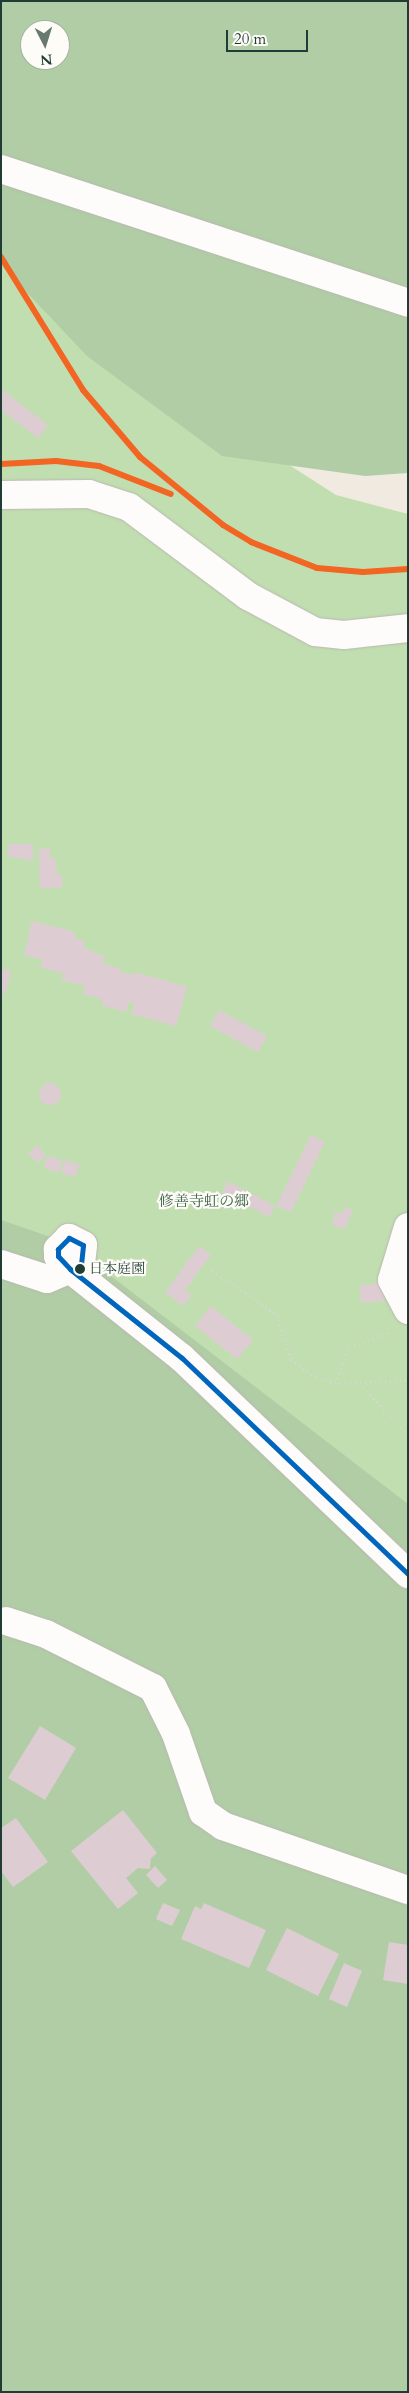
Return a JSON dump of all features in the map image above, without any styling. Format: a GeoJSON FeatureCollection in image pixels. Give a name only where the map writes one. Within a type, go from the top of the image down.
{"type":"FeatureCollection","features":[{"type":"Feature","properties":{"kind":"street"},"geometry":{"type":"LineString","coordinates":[[1,169],[408,304]]}},
{"type":"Feature","properties":{"kind":"street"},"geometry":{"type":"LineString","coordinates":[[1,495],[89,494],[129,507],[248,596],[315,632],[344,635],[408,628]]}},
{"type":"Feature","properties":{"kind":"street"},"geometry":{"type":"LineString","coordinates":[[404,1319],[392,1280],[408,1227]]}},
{"type":"Feature","properties":{"kind":"street"},"geometry":{"type":"LineString","coordinates":[[1,1264],[47,1279],[75,1272],[182,1358],[408,1574]]}},
{"type":"Feature","properties":{"kind":"street"},"geometry":{"type":"LineString","coordinates":[[6,1621],[46,1634],[153,1688],[176,1734],[204,1812],[223,1826],[408,1890]]}},
{"type":"Feature","properties":{"kind":"path"},"geometry":{"type":"LineString","coordinates":[[212,1270],[276,1315],[291,1359],[316,1377],[335,1383],[408,1380]]}},
{"type":"Feature","properties":{"kind":"path"},"geometry":{"type":"LineString","coordinates":[[335,1383],[349,1347],[404,1319]]}},
{"type":"Feature","properties":{"kind":"path"},"geometry":{"type":"LineString","coordinates":[[358,1383],[408,1434]]}},
{"type":"Feature","properties":{"kind":"green space"},"geometry":{"type":"Polygon","coordinates":[[[1,1],[408,1],[408,473],[365,476],[222,456],[87,356],[1,265],[1,1]]]}},
{"type":"Feature","properties":{"kind":"green space","name":"修善寺虹の郷"},"geometry":{"type":"Polygon","coordinates":[[[1,196],[238,432],[336,495],[408,514],[408,2016],[1,1890],[1,196]]]}},
{"type":"Feature","properties":{"kind":"green space"},"geometry":{"type":"Polygon","coordinates":[[[1,1220],[68,1243],[408,1504],[408,2392],[1,2392],[1,1220]]]}},
{"type":"Feature","properties":{"kind":"building"},"geometry":{"type":"Polygon","coordinates":[[[1,389],[48,425],[38,438],[1,410],[1,389]]]}},
{"type":"Feature","properties":{"kind":"building"},"geometry":{"type":"Polygon","coordinates":[[[8,844],[33,844],[33,861],[8,856],[8,844]]]}},
{"type":"Feature","properties":{"kind":"building"},"geometry":{"type":"Polygon","coordinates":[[[50,848],[50,859],[56,859],[57,875],[62,875],[62,888],[40,888],[39,849],[50,848]]]}},
{"type":"Feature","properties":{"kind":"building"},"geometry":{"type":"Polygon","coordinates":[[[32,921],[75,932],[74,937],[85,942],[83,947],[105,957],[102,963],[121,969],[120,972],[134,975],[135,972],[187,987],[176,1026],[131,1014],[134,1003],[129,1002],[126,1012],[101,1005],[103,1000],[83,994],[85,986],[62,980],[64,974],[40,967],[43,960],[24,955],[32,921]]]}},
{"type":"Feature","properties":{"kind":"building"},"geometry":{"type":"Polygon","coordinates":[[[1,969],[11,971],[5,994],[1,993],[1,969]]]}},
{"type":"Feature","properties":{"kind":"building"},"geometry":{"type":"Polygon","coordinates":[[[219,1010],[267,1036],[258,1052],[210,1026],[219,1010]]]}},
{"type":"Feature","properties":{"kind":"building"},"geometry":{"type":"Polygon","coordinates":[[[50,1083],[58,1086],[61,1094],[58,1102],[50,1105],[42,1102],[39,1094],[42,1086],[50,1083]]]}},
{"type":"Feature","properties":{"kind":"building"},"geometry":{"type":"Polygon","coordinates":[[[311,1135],[325,1142],[291,1212],[276,1206],[311,1135]]]}},
{"type":"Feature","properties":{"kind":"building"},"geometry":{"type":"Polygon","coordinates":[[[37,1145],[46,1155],[38,1163],[28,1154],[37,1145]]]}},
{"type":"Feature","properties":{"kind":"building"},"geometry":{"type":"Polygon","coordinates":[[[48,1156],[63,1161],[58,1173],[43,1167],[48,1156]]]}},
{"type":"Feature","properties":{"kind":"building"},"geometry":{"type":"Polygon","coordinates":[[[65,1160],[80,1165],[75,1177],[61,1173],[65,1160]]]}},
{"type":"Feature","properties":{"kind":"building"},"geometry":{"type":"Polygon","coordinates":[[[228,1181],[275,1206],[269,1217],[222,1193],[228,1181]]]}},
{"type":"Feature","properties":{"kind":"building"},"geometry":{"type":"Polygon","coordinates":[[[345,1207],[353,1210],[345,1229],[332,1225],[335,1212],[342,1214],[345,1207]]]}},
{"type":"Feature","properties":{"kind":"building"},"geometry":{"type":"Polygon","coordinates":[[[199,1246],[211,1255],[185,1290],[192,1295],[183,1306],[165,1292],[199,1246]]]}},
{"type":"Feature","properties":{"kind":"building"},"geometry":{"type":"Polygon","coordinates":[[[382,1283],[384,1301],[361,1303],[360,1285],[382,1283]]]}},
{"type":"Feature","properties":{"kind":"building"},"geometry":{"type":"Polygon","coordinates":[[[211,1306],[253,1340],[237,1359],[195,1326],[211,1306]]]}},
{"type":"Feature","properties":{"kind":"building"},"geometry":{"type":"Polygon","coordinates":[[[40,1726],[76,1748],[45,1800],[8,1778],[40,1726]]]}},
{"type":"Feature","properties":{"kind":"building"},"geometry":{"type":"Polygon","coordinates":[[[123,1810],[157,1853],[151,1858],[150,1869],[138,1868],[126,1878],[138,1893],[118,1909],[71,1851],[123,1810]]]}},
{"type":"Feature","properties":{"kind":"building"},"geometry":{"type":"Polygon","coordinates":[[[16,1818],[48,1862],[13,1887],[1,1871],[1,1828],[16,1818]]]}},
{"type":"Feature","properties":{"kind":"building"},"geometry":{"type":"Polygon","coordinates":[[[155,1866],[167,1880],[158,1888],[146,1875],[155,1866]]]}},
{"type":"Feature","properties":{"kind":"building"},"geometry":{"type":"Polygon","coordinates":[[[163,1903],[180,1910],[172,1926],[156,1919],[163,1903]]]}},
{"type":"Feature","properties":{"kind":"building"},"geometry":{"type":"Polygon","coordinates":[[[204,1903],[266,1930],[249,1968],[181,1939],[195,1906],[201,1909],[204,1903]]]}},
{"type":"Feature","properties":{"kind":"building"},"geometry":{"type":"Polygon","coordinates":[[[287,1928],[339,1954],[318,1996],[266,1970],[287,1928]]]}},
{"type":"Feature","properties":{"kind":"building"},"geometry":{"type":"Polygon","coordinates":[[[389,1942],[408,1945],[408,1984],[383,1980],[389,1942]]]}},
{"type":"Feature","properties":{"kind":"building"},"geometry":{"type":"Polygon","coordinates":[[[344,1963],[362,1971],[347,2007],[329,1999],[344,1963]]]}},
{"type":"Feature","properties":{"kind":"transit line"},"geometry":{"type":"LineString","coordinates":[[1,257],[83,390],[140,457],[223,525],[251,542],[317,568],[363,572],[408,569]]}},
{"type":"Feature","properties":{"kind":"transit line"},"geometry":{"type":"LineString","coordinates":[[1,464],[56,461],[99,466],[171,494]]}},
{"type":"Feature","properties":{"kind":"transit line"},"geometry":{"type":"LineString","coordinates":[[80,1274],[83,1245],[69,1238],[58,1249],[58,1256],[70,1269],[182,1358],[408,1574]]}},
{"type":"Feature","properties":{"kind":"place","name":"日本庭園"},"geometry":{"type":"Point","coordinates":[80,1269]}}]}
